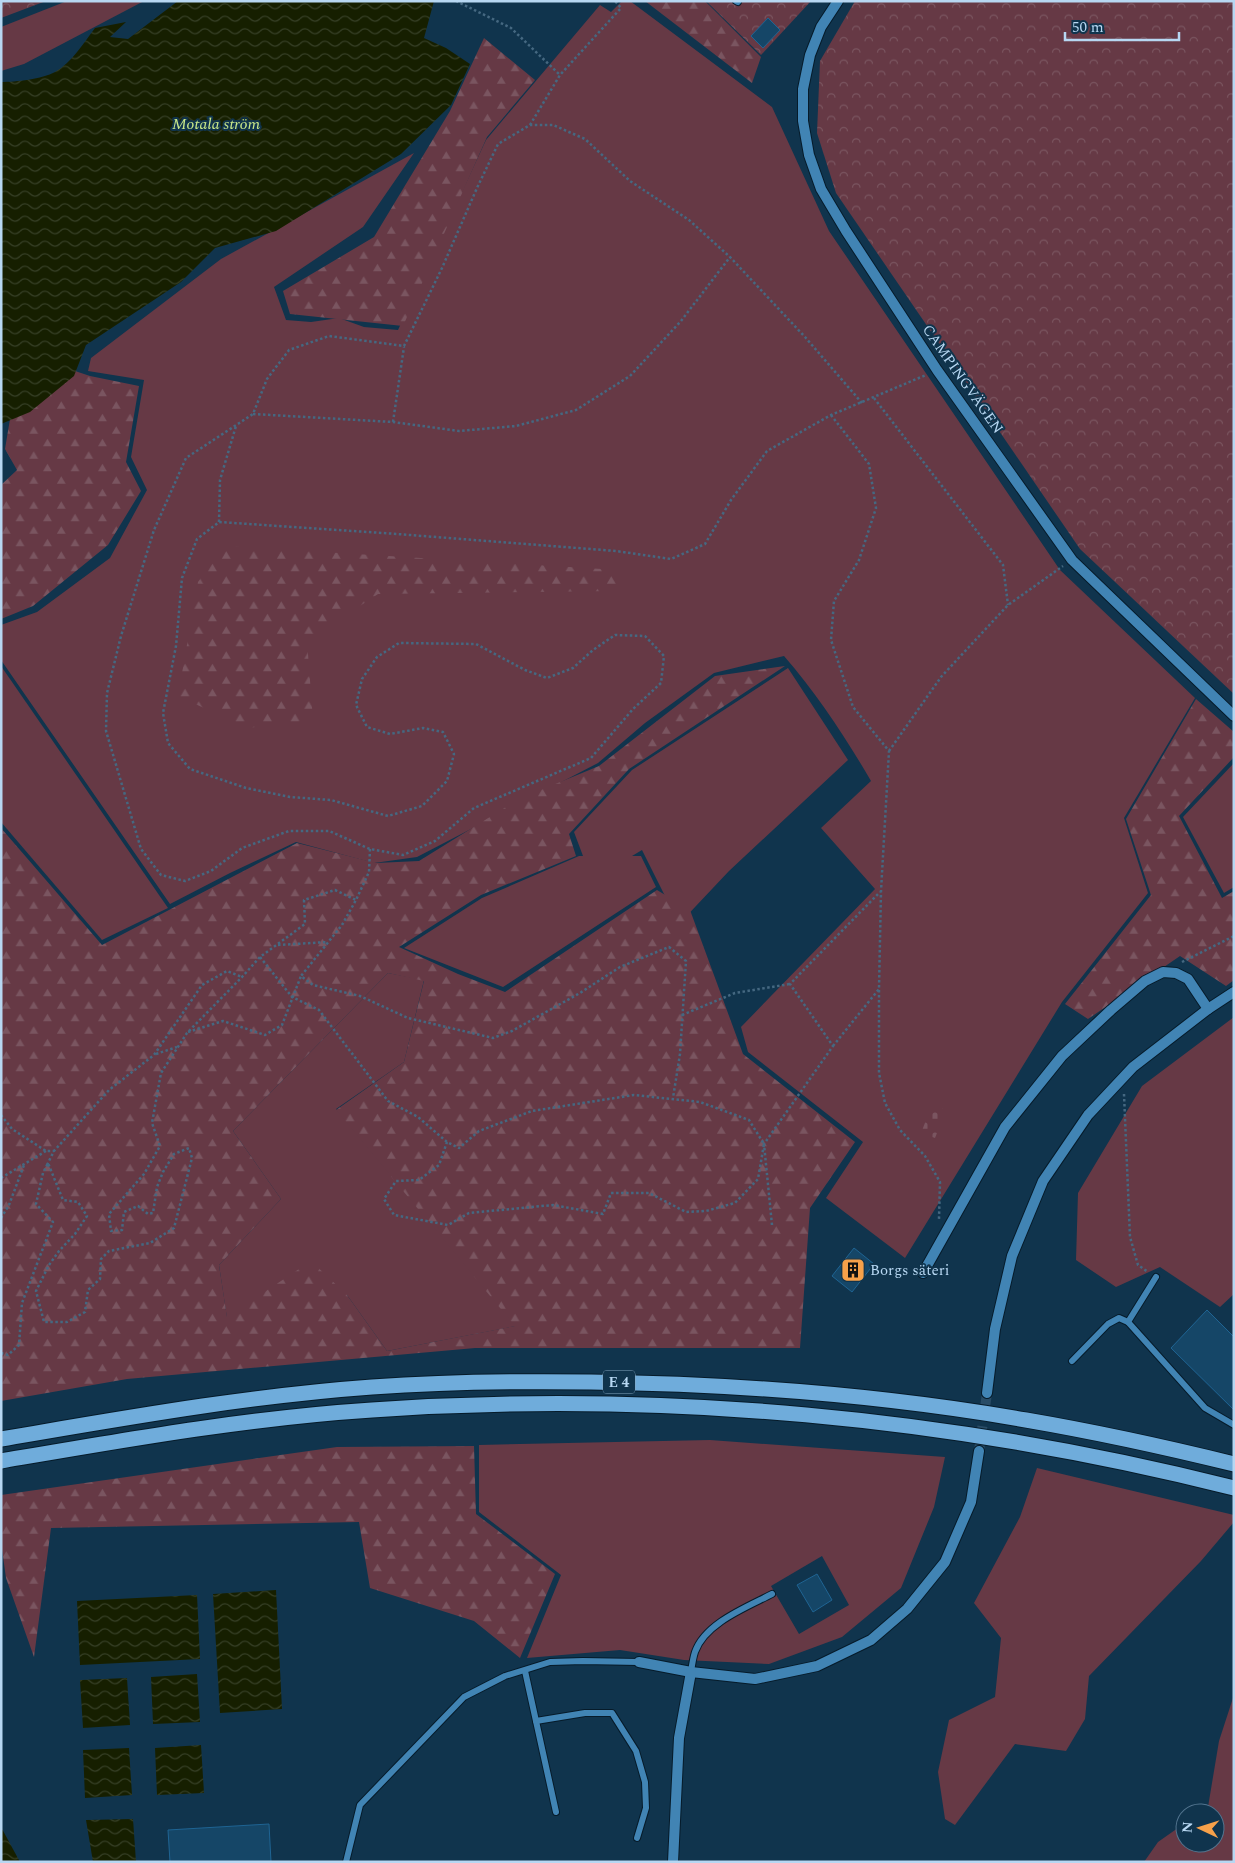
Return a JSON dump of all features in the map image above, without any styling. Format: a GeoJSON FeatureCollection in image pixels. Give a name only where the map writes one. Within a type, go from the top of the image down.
{"type":"FeatureCollection","features":[{"type":"Feature","properties":{"kind":"highway","name":"E 4"},"geometry":{"type":"LineString","coordinates":[[1,1439],[221,1402],[373,1387],[526,1381],[658,1383],[837,1395],[954,1409],[1026,1420],[1169,1448],[1234,1464]]}},
{"type":"Feature","properties":{"kind":"highway","name":"E 4"},"geometry":{"type":"LineString","coordinates":[[3,1461],[226,1424],[372,1410],[527,1404],[656,1406],[826,1416],[962,1434],[1018,1442],[1161,1470],[1234,1488]]}},
{"type":"Feature","properties":{"kind":"street","name":"CAMPINGVÄGEN"},"geometry":{"type":"LineString","coordinates":[[838,1],[821,27],[810,55],[803,88],[803,121],[809,155],[821,189],[846,231],[937,370],[1072,560],[1234,716]]}},
{"type":"Feature","properties":{"kind":"street"},"geometry":{"type":"LineString","coordinates":[[923,1273],[1005,1127],[1062,1056],[1111,1010],[1138,987],[1163,972],[1176,973],[1188,979],[1208,1009]]}},
{"type":"Feature","properties":{"kind":"street"},"geometry":{"type":"LineString","coordinates":[[987,1393],[995,1329],[1012,1256],[1043,1181],[1088,1115],[1133,1067],[1208,1009],[1234,992]]}},
{"type":"Feature","properties":{"kind":"street"},"geometry":{"type":"LineString","coordinates":[[639,1662],[691,1672],[755,1679],[817,1666],[871,1640],[907,1609],[945,1562],[971,1502],[979,1451]]}},
{"type":"Feature","properties":{"kind":"street"},"geometry":{"type":"LineString","coordinates":[[673,1862],[679,1738],[691,1672]]}},
{"type":"Feature","properties":{"kind":"lane"},"geometry":{"type":"LineString","coordinates":[[1128,1322],[1156,1277]]}},
{"type":"Feature","properties":{"kind":"lane"},"geometry":{"type":"LineString","coordinates":[[1072,1361],[1108,1324],[1119,1318],[1128,1322],[1205,1408],[1234,1425]]}},
{"type":"Feature","properties":{"kind":"lane"},"geometry":{"type":"LineString","coordinates":[[691,1672],[698,1646],[716,1626],[772,1594]]}},
{"type":"Feature","properties":{"kind":"lane"},"geometry":{"type":"LineString","coordinates":[[346,1862],[360,1805],[464,1697],[505,1676],[550,1662],[639,1662]]}},
{"type":"Feature","properties":{"kind":"lane"},"geometry":{"type":"LineString","coordinates":[[525,1671],[556,1812]]}},
{"type":"Feature","properties":{"kind":"lane"},"geometry":{"type":"LineString","coordinates":[[536,1720],[585,1713],[612,1713],[636,1751],[645,1782],[646,1808],[637,1838]]}},
{"type":"Feature","properties":{"kind":"path"},"geometry":{"type":"LineString","coordinates":[[456,1],[511,28],[560,75]]}},
{"type":"Feature","properties":{"kind":"path"},"geometry":{"type":"LineString","coordinates":[[530,125],[560,75],[621,8],[615,1]]}},
{"type":"Feature","properties":{"kind":"path"},"geometry":{"type":"LineString","coordinates":[[393,422],[404,346],[442,268],[498,144],[530,125],[553,124],[585,138],[630,181],[689,220],[730,257],[805,337],[862,403]]}},
{"type":"Feature","properties":{"kind":"path"},"geometry":{"type":"LineString","coordinates":[[253,414],[393,422],[458,431],[516,426],[576,410],[630,376],[681,321],[730,257]]}},
{"type":"Feature","properties":{"kind":"path"},"geometry":{"type":"LineString","coordinates":[[404,346],[329,336],[289,350],[267,379],[253,414],[186,458],[154,530],[121,636],[107,693],[106,731],[141,849],[161,875],[185,881],[211,871],[242,848],[289,831],[329,831],[370,849],[403,855],[435,841],[474,808],[591,758],[633,709],[661,683],[664,656],[645,636],[615,635],[593,650],[573,668],[547,678],[525,670],[476,644],[399,643],[377,657],[362,679],[356,705],[367,727],[383,732],[390,734],[423,728],[443,732],[454,754],[447,781],[422,806],[388,816],[331,800],[290,797],[246,788],[190,769],[168,743],[163,713],[176,646],[182,578],[197,539],[219,522],[606,550],[671,558],[705,544],[731,500],[767,451],[831,416],[937,370]]}},
{"type":"Feature","properties":{"kind":"path"},"geometry":{"type":"LineString","coordinates":[[874,398],[1003,565],[1008,605]]}},
{"type":"Feature","properties":{"kind":"path"},"geometry":{"type":"LineString","coordinates":[[831,416],[869,464],[876,508],[859,560],[834,601],[830,640],[853,707],[889,751]]}},
{"type":"Feature","properties":{"kind":"path"},"geometry":{"type":"LineString","coordinates":[[219,522],[220,480],[236,426]]}},
{"type":"Feature","properties":{"kind":"path"},"geometry":{"type":"LineString","coordinates":[[947,1230],[938,1221],[940,1182],[925,1156],[900,1130],[885,1103],[880,1073],[881,891],[889,751],[941,677],[1008,605],[1072,560]]}},
{"type":"Feature","properties":{"kind":"path"},"geometry":{"type":"LineString","coordinates":[[187,1033],[223,1021],[265,1036],[282,1025],[301,976],[342,925],[356,900],[369,872],[370,849]]}},
{"type":"Feature","properties":{"kind":"path"},"geometry":{"type":"LineString","coordinates":[[1,1353],[8,1355],[19,1345],[22,1303],[53,1222],[36,1204],[43,1173],[48,1163],[63,1200],[78,1202],[87,1216],[75,1234],[49,1265],[36,1291],[44,1322],[67,1322],[85,1312],[88,1290],[100,1279],[101,1259],[109,1251],[150,1243],[174,1228],[192,1158],[189,1148],[174,1154],[163,1172],[157,1187],[153,1213],[148,1214],[138,1206],[124,1212],[122,1230],[111,1230],[109,1214],[144,1174],[160,1146],[152,1123],[161,1073],[178,1046],[187,1033],[260,957],[305,924],[304,900],[335,890],[356,900]]}},
{"type":"Feature","properties":{"kind":"path"},"geometry":{"type":"LineString","coordinates":[[682,1015],[735,993],[790,984],[881,891]]}},
{"type":"Feature","properties":{"kind":"path"},"geometry":{"type":"LineString","coordinates":[[1163,972],[1234,936]]}},
{"type":"Feature","properties":{"kind":"path"},"geometry":{"type":"LineString","coordinates":[[277,945],[328,942]]}},
{"type":"Feature","properties":{"kind":"path"},"geometry":{"type":"LineString","coordinates":[[301,976],[313,985],[360,996],[408,1018],[493,1038],[512,1031],[580,993],[620,967],[669,947],[686,961],[680,1054],[673,1098]]}},
{"type":"Feature","properties":{"kind":"path"},"geometry":{"type":"LineString","coordinates":[[260,957],[292,998],[318,1010],[388,1101],[418,1117],[446,1142],[459,1148],[479,1131],[532,1111],[634,1094],[700,1102],[749,1120],[764,1144],[772,1225]]}},
{"type":"Feature","properties":{"kind":"path"},"geometry":{"type":"LineString","coordinates":[[43,1173],[54,1151],[109,1090],[154,1055],[202,986],[227,971],[242,977]]}},
{"type":"Feature","properties":{"kind":"path"},"geometry":{"type":"LineString","coordinates":[[790,984],[833,1046]]}},
{"type":"Feature","properties":{"kind":"path"},"geometry":{"type":"LineString","coordinates":[[446,1142],[439,1165],[419,1180],[396,1181],[384,1199],[394,1215],[448,1225],[469,1213],[553,1205],[604,1214],[611,1193],[649,1193],[686,1212],[706,1211],[735,1203],[758,1179],[764,1144],[833,1046],[879,988]]}},
{"type":"Feature","properties":{"kind":"path"},"geometry":{"type":"LineString","coordinates":[[154,1055],[178,1046]]}},
{"type":"Feature","properties":{"kind":"path"},"geometry":{"type":"LineString","coordinates":[[1123,1078],[1130,1237],[1138,1265],[1156,1277]]}},
{"type":"Feature","properties":{"kind":"path"},"geometry":{"type":"LineString","coordinates":[[1,1115],[12,1129],[46,1151]]}},
{"type":"Feature","properties":{"kind":"path"},"geometry":{"type":"LineString","coordinates":[[1,1178],[46,1151],[54,1151]]}},
{"type":"Feature","properties":{"kind":"path"},"geometry":{"type":"LineString","coordinates":[[1,1218],[9,1205],[24,1165]]}},
{"type":"Feature","properties":{"kind":"green space"},"geometry":{"type":"Polygon","coordinates":[[[1,1],[46,1],[1,18],[1,1]]]}},
{"type":"Feature","properties":{"kind":"green space"},"geometry":{"type":"Polygon","coordinates":[[[67,1],[144,1],[24,64],[1,71],[1,27],[67,1]]]}},
{"type":"Feature","properties":{"kind":"green space"},"geometry":{"type":"Polygon","coordinates":[[[622,1],[630,1],[772,107],[829,231],[1060,570],[1195,698],[1124,818],[1148,893],[1062,1002],[905,1258],[826,1198],[863,1142],[748,1052],[741,1027],[875,889],[821,828],[871,781],[830,717],[784,656],[714,673],[645,723],[598,763],[417,857],[374,863],[296,842],[170,904],[1,660],[1,625],[37,612],[110,558],[147,490],[131,457],[144,380],[88,371],[91,358],[221,259],[414,153],[363,227],[274,287],[286,320],[311,322],[339,318],[364,327],[398,330],[486,140],[600,5],[611,12],[622,1]]]}},
{"type":"Feature","properties":{"kind":"green space"},"geometry":{"type":"Polygon","coordinates":[[[645,1],[705,1],[761,57],[752,83],[645,1]]]}},
{"type":"Feature","properties":{"kind":"green space"},"geometry":{"type":"Polygon","coordinates":[[[706,1],[811,1],[761,55],[706,1]]]}},
{"type":"Feature","properties":{"kind":"green space"},"geometry":{"type":"Polygon","coordinates":[[[855,1],[1234,1],[1234,694],[1080,549],[836,193],[817,133],[820,61],[855,1]]]}},
{"type":"Feature","properties":{"kind":"green space"},"geometry":{"type":"Polygon","coordinates":[[[484,38],[535,80],[487,137],[403,326],[290,314],[283,291],[374,237],[450,111],[484,38]]]}},
{"type":"Feature","properties":{"kind":"green space"},"geometry":{"type":"Polygon","coordinates":[[[21,353],[90,376],[139,386],[126,462],[141,491],[108,545],[33,606],[1,619],[1,485],[17,470],[5,449],[21,353]]]}},
{"type":"Feature","properties":{"kind":"green space"},"geometry":{"type":"Polygon","coordinates":[[[225,546],[618,570],[616,591],[378,594],[307,641],[313,720],[247,728],[178,696],[198,582],[225,546]]]}},
{"type":"Feature","properties":{"kind":"green space"},"geometry":{"type":"Polygon","coordinates":[[[1,666],[168,908],[102,940],[1,822],[1,666]]]}},
{"type":"Feature","properties":{"kind":"green space"},"geometry":{"type":"Polygon","coordinates":[[[785,666],[629,769],[569,834],[576,856],[481,895],[399,947],[458,974],[505,992],[657,890],[690,910],[743,1054],[855,1142],[810,1208],[800,1348],[475,1348],[127,1379],[1,1401],[1,828],[102,945],[297,843],[376,863],[419,861],[519,799],[599,766],[715,676],[785,666]],[[388,973],[233,1131],[281,1199],[219,1265],[227,1317],[311,1261],[347,1295],[387,1351],[515,1326],[336,1110],[404,1062],[424,981],[388,973]]]}},
{"type":"Feature","properties":{"kind":"green space"},"geometry":{"type":"Polygon","coordinates":[[[788,668],[848,760],[729,871],[679,924],[642,850],[632,856],[641,856],[656,887],[503,987],[404,948],[482,898],[579,856],[583,856],[574,832],[632,770],[788,668]]]}},
{"type":"Feature","properties":{"kind":"green space"},"geometry":{"type":"Polygon","coordinates":[[[1196,699],[1234,732],[1234,757],[1179,816],[1222,898],[1234,891],[1234,980],[1226,986],[1180,956],[1088,1019],[1065,1004],[1151,895],[1126,819],[1196,699]]]}},
{"type":"Feature","properties":{"kind":"green space"},"geometry":{"type":"Polygon","coordinates":[[[1234,763],[1234,887],[1224,893],[1183,817],[1234,763]]]}},
{"type":"Feature","properties":{"kind":"green space"},"geometry":{"type":"Polygon","coordinates":[[[388,973],[424,980],[404,1062],[336,1109],[516,1326],[387,1351],[347,1295],[253,1301],[227,1318],[219,1265],[281,1199],[233,1131],[388,973]]]}},
{"type":"Feature","properties":{"kind":"green space"},"geometry":{"type":"Polygon","coordinates":[[[1234,1017],[1234,1294],[1220,1307],[1160,1267],[1116,1287],[1076,1260],[1078,1193],[1142,1086],[1234,1017]]]}},
{"type":"Feature","properties":{"kind":"green space"},"geometry":{"type":"Polygon","coordinates":[[[932,1105],[946,1110],[935,1138],[921,1133],[932,1105]]]}},
{"type":"Feature","properties":{"kind":"green space"},"geometry":{"type":"Polygon","coordinates":[[[710,1440],[945,1457],[934,1507],[901,1588],[842,1637],[769,1664],[684,1660],[620,1650],[527,1658],[561,1575],[479,1512],[479,1445],[710,1440]],[[822,1556],[771,1586],[799,1634],[849,1605],[822,1556]]]}},
{"type":"Feature","properties":{"kind":"green space"},"geometry":{"type":"Polygon","coordinates":[[[474,1446],[476,1514],[555,1574],[520,1658],[474,1621],[370,1588],[359,1522],[51,1528],[34,1657],[6,1578],[1,1542],[1,1495],[337,1447],[474,1446]]]}},
{"type":"Feature","properties":{"kind":"green space"},"geometry":{"type":"Polygon","coordinates":[[[1037,1468],[1234,1515],[1234,1522],[1201,1561],[1089,1676],[1085,1719],[1066,1751],[1015,1744],[955,1825],[945,1819],[938,1772],[949,1720],[995,1697],[1001,1638],[974,1603],[1020,1517],[1037,1468]]]}},
{"type":"Feature","properties":{"kind":"green space"},"geometry":{"type":"Polygon","coordinates":[[[1233,1698],[1234,1862],[1144,1862],[1158,1842],[1175,1830],[1175,1853],[1225,1853],[1225,1803],[1209,1803],[1219,1741],[1233,1698]]]}},
{"type":"Feature","properties":{"kind":"water","name":"Motala ström"},"geometry":{"type":"Polygon","coordinates":[[[178,1],[434,1],[424,38],[446,48],[470,64],[451,105],[401,154],[276,231],[215,248],[181,282],[86,345],[74,376],[30,412],[1,424],[1,82],[29,80],[55,72],[72,58],[95,28],[126,22],[110,37],[128,39],[178,1]]]}},
{"type":"Feature","properties":{"kind":"water"},"geometry":{"type":"Polygon","coordinates":[[[276,1590],[282,1709],[220,1713],[213,1594],[276,1590]]]}},
{"type":"Feature","properties":{"kind":"water"},"geometry":{"type":"Polygon","coordinates":[[[197,1595],[200,1659],[80,1665],[77,1601],[197,1595]]]}},
{"type":"Feature","properties":{"kind":"water"},"geometry":{"type":"Polygon","coordinates":[[[197,1674],[200,1722],[153,1724],[151,1677],[197,1674]]]}},
{"type":"Feature","properties":{"kind":"water"},"geometry":{"type":"Polygon","coordinates":[[[127,1678],[130,1725],[83,1728],[80,1680],[127,1678]]]}},
{"type":"Feature","properties":{"kind":"water"},"geometry":{"type":"Polygon","coordinates":[[[201,1745],[204,1793],[157,1795],[155,1748],[201,1745]]]}},
{"type":"Feature","properties":{"kind":"water"},"geometry":{"type":"Polygon","coordinates":[[[129,1748],[132,1795],[85,1798],[83,1750],[129,1748]]]}},
{"type":"Feature","properties":{"kind":"water"},"geometry":{"type":"Polygon","coordinates":[[[133,1819],[136,1862],[93,1862],[86,1820],[133,1819]]]}},
{"type":"Feature","properties":{"kind":"water"},"geometry":{"type":"Polygon","coordinates":[[[1,1827],[20,1862],[1,1862],[1,1827]]]}},
{"type":"Feature","properties":{"kind":"building"},"geometry":{"type":"Polygon","coordinates":[[[768,18],[780,30],[763,48],[751,36],[768,18]]]}},
{"type":"Feature","properties":{"kind":"building","name":"Borgs säteri"},"geometry":{"type":"Polygon","coordinates":[[[854,1248],[874,1264],[852,1292],[832,1276],[854,1248]]]}},
{"type":"Feature","properties":{"kind":"building"},"geometry":{"type":"Polygon","coordinates":[[[1207,1310],[1234,1337],[1234,1410],[1171,1348],[1207,1310]]]}},
{"type":"Feature","properties":{"kind":"building"},"geometry":{"type":"Polygon","coordinates":[[[817,1574],[832,1600],[813,1612],[797,1585],[817,1574]]]}},
{"type":"Feature","properties":{"kind":"building"},"geometry":{"type":"Polygon","coordinates":[[[269,1824],[271,1862],[170,1862],[168,1830],[269,1824]]]}},
{"type":"Feature","properties":{"kind":"tunnel"},"geometry":{"type":"LineString","coordinates":[[979,1451],[987,1393]]}},
{"type":"Feature","properties":{"kind":"place","name":"Borgs säteri"},"geometry":{"type":"Point","coordinates":[853,1270]}}]}
